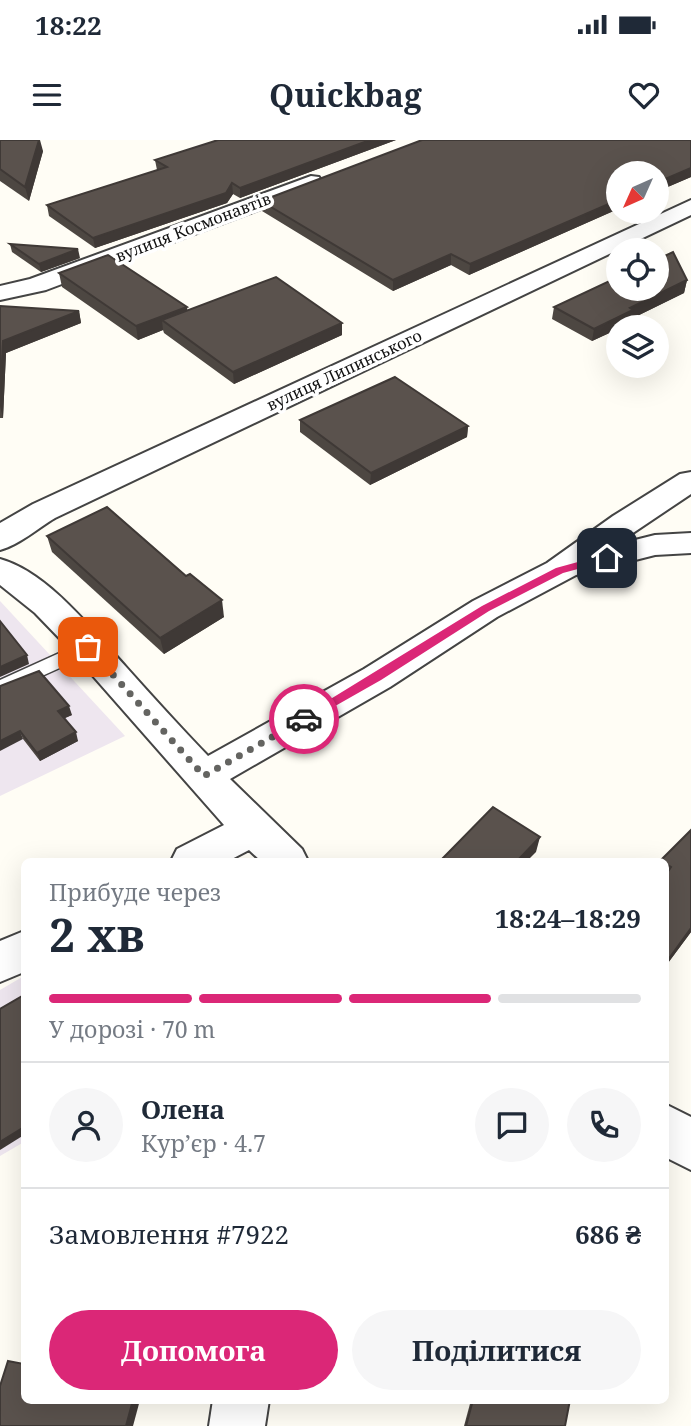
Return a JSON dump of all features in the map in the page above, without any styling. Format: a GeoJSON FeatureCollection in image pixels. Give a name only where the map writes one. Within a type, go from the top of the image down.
{"type":"FeatureCollection","features":[{"type":"Feature","properties":{"kind":"street","name":"вулиця Космонавтів"},"geometry":{"type":"LineString","coordinates":[[0,293],[37,285],[333,174]]}},
{"type":"Feature","properties":{"kind":"street","name":"вулиця Липинського"},"geometry":{"type":"LineString","coordinates":[[0,540],[44,511],[691,207]]}},
{"type":"Feature","properties":{"kind":"street"},"geometry":{"type":"LineString","coordinates":[[204,776],[377,678],[485,609],[559,570],[624,523],[691,481]]}},
{"type":"Feature","properties":{"kind":"street"},"geometry":{"type":"LineString","coordinates":[[559,570],[655,545],[691,543]]}},
{"type":"Feature","properties":{"kind":"street"},"geometry":{"type":"LineString","coordinates":[[0,570],[16,579],[88,647],[252,829],[285,858]]}},
{"type":"Feature","properties":{"kind":"street"},"geometry":{"type":"LineString","coordinates":[[197,858],[252,829]]}},
{"type":"Feature","properties":{"kind":"street"},"geometry":{"type":"LineString","coordinates":[[0,963],[21,952]]}},
{"type":"Feature","properties":{"kind":"street"},"geometry":{"type":"LineString","coordinates":[[669,1131],[691,1146]]}},
{"type":"Feature","properties":{"kind":"street"},"geometry":{"type":"LineString","coordinates":[[237,1426],[240,1404]]}},
{"type":"Feature","properties":{"kind":"lane"},"geometry":{"type":"LineString","coordinates":[[0,688],[88,647]]}},
{"type":"Feature","properties":{"kind":"shaded area"},"geometry":{"type":"Polygon","coordinates":[[[0,601],[125,736],[0,796],[0,601]]]}},
{"type":"Feature","properties":{"kind":"shaded area"},"geometry":{"type":"Polygon","coordinates":[[[21,978],[21,1144],[0,1156],[0,990],[21,978]]]}},
{"type":"Feature","properties":{"kind":"building"},"geometry":{"type":"Polygon","coordinates":[[[0,140],[39,140],[25,187],[0,169],[0,140]]]}},
{"type":"Feature","properties":{"kind":"building"},"geometry":{"type":"Polygon","coordinates":[[[218,140],[370,140],[240,188],[232,183],[226,193],[93,238],[47,205],[167,167],[155,160],[218,140]]]}},
{"type":"Feature","properties":{"kind":"building"},"geometry":{"type":"Polygon","coordinates":[[[422,140],[691,140],[691,168],[669,177],[669,161],[606,161],[606,205],[470,264],[451,254],[393,280],[261,201],[422,140]]]}},
{"type":"Feature","properties":{"kind":"building"},"geometry":{"type":"Polygon","coordinates":[[[10,244],[78,249],[39,264],[10,244]]]}},
{"type":"Feature","properties":{"kind":"building"},"geometry":{"type":"Polygon","coordinates":[[[673,252],[687,280],[669,289],[669,254],[673,252]]]}},
{"type":"Feature","properties":{"kind":"building"},"geometry":{"type":"Polygon","coordinates":[[[108,255],[187,307],[136,326],[59,273],[108,255]]]}},
{"type":"Feature","properties":{"kind":"building"},"geometry":{"type":"Polygon","coordinates":[[[276,277],[342,323],[233,372],[162,320],[276,277]]]}},
{"type":"Feature","properties":{"kind":"building"},"geometry":{"type":"Polygon","coordinates":[[[606,283],[606,301],[644,301],[623,315],[606,315],[606,323],[594,329],[554,307],[606,283]]]}},
{"type":"Feature","properties":{"kind":"building"},"geometry":{"type":"Polygon","coordinates":[[[0,306],[79,311],[3,341],[0,402],[0,306]]]}},
{"type":"Feature","properties":{"kind":"building"},"geometry":{"type":"Polygon","coordinates":[[[395,377],[468,426],[371,473],[300,420],[395,377]]]}},
{"type":"Feature","properties":{"kind":"building"},"geometry":{"type":"Polygon","coordinates":[[[107,507],[186,576],[190,574],[222,600],[160,638],[47,536],[107,507]]]}},
{"type":"Feature","properties":{"kind":"building"},"geometry":{"type":"Polygon","coordinates":[[[0,621],[27,655],[0,667],[0,621]]]}},
{"type":"Feature","properties":{"kind":"building"},"geometry":{"type":"Polygon","coordinates":[[[39,671],[69,706],[58,711],[76,732],[37,753],[20,731],[0,741],[0,686],[39,671]]]}},
{"type":"Feature","properties":{"kind":"building"},"geometry":{"type":"Polygon","coordinates":[[[493,807],[540,837],[520,858],[443,858],[493,807]]]}},
{"type":"Feature","properties":{"kind":"building"},"geometry":{"type":"Polygon","coordinates":[[[691,830],[691,928],[669,958],[671,867],[669,858],[663,858],[691,830]]]}},
{"type":"Feature","properties":{"kind":"building"},"geometry":{"type":"Polygon","coordinates":[[[21,997],[21,1129],[0,1142],[0,1009],[21,997]]]}},
{"type":"Feature","properties":{"kind":"building"},"geometry":{"type":"Polygon","coordinates":[[[8,1361],[21,1363],[21,1404],[132,1404],[126,1426],[0,1426],[0,1386],[8,1361]]]}},
{"type":"Feature","properties":{"kind":"building"},"geometry":{"type":"Polygon","coordinates":[[[472,1404],[569,1404],[565,1426],[466,1426],[472,1404]]]}},
{"type":"Feature","properties":{"kind":"way so far"},"geometry":{"type":"LineString","coordinates":[[88,647],[204,776],[304,719]]}},
{"type":"Feature","properties":{"kind":"route"},"geometry":{"type":"LineString","coordinates":[[304,719],[377,678],[485,609],[559,570],[607,558]]}}]}
